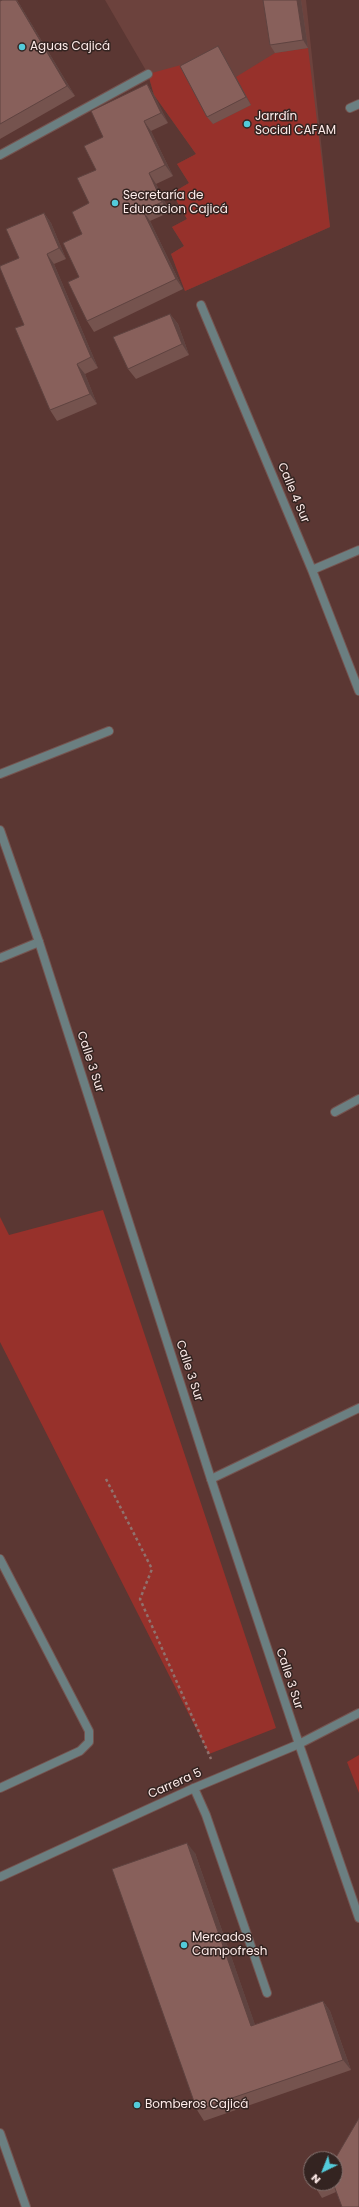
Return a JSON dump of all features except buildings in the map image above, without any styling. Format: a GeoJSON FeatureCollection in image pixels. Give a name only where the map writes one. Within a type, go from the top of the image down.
{"type":"FeatureCollection","features":[{"type":"Feature","properties":{"kind":"street"},"geometry":{"type":"LineString","coordinates":[[0,155],[148,74]]}},
{"type":"Feature","properties":{"kind":"street"},"geometry":{"type":"LineString","coordinates":[[350,108],[359,104]]}},
{"type":"Feature","properties":{"kind":"street","name":"Calle 4 Sur"},"geometry":{"type":"LineString","coordinates":[[201,305],[312,570],[359,691]]}},
{"type":"Feature","properties":{"kind":"street"},"geometry":{"type":"LineString","coordinates":[[312,570],[359,550]]}},
{"type":"Feature","properties":{"kind":"street"},"geometry":{"type":"LineString","coordinates":[[0,774],[109,732]]}},
{"type":"Feature","properties":{"kind":"street","name":"Calle 3 Sur"},"geometry":{"type":"LineString","coordinates":[[0,830],[39,942],[211,1479],[298,1744],[359,1918]]}},
{"type":"Feature","properties":{"kind":"street"},"geometry":{"type":"LineString","coordinates":[[0,958],[39,942]]}},
{"type":"Feature","properties":{"kind":"street"},"geometry":{"type":"LineString","coordinates":[[334,1112],[359,1099]]}},
{"type":"Feature","properties":{"kind":"street"},"geometry":{"type":"LineString","coordinates":[[211,1479],[359,1408]]}},
{"type":"Feature","properties":{"kind":"street"},"geometry":{"type":"LineString","coordinates":[[0,1559],[89,1731],[89,1742],[80,1751],[0,1788]]}},
{"type":"Feature","properties":{"kind":"street","name":"Carrera 5"},"geometry":{"type":"LineString","coordinates":[[0,1877],[194,1788],[298,1744],[359,1713]]}},
{"type":"Feature","properties":{"kind":"street"},"geometry":{"type":"LineString","coordinates":[[194,1788],[206,1815],[267,1993]]}},
{"type":"Feature","properties":{"kind":"street"},"geometry":{"type":"LineString","coordinates":[[0,2133],[26,2207]]}},
{"type":"Feature","properties":{"kind":"path"},"geometry":{"type":"LineString","coordinates":[[106,1479],[152,1569],[140,1599],[218,1778]]}},
{"type":"Feature","properties":{"kind":"shaded area","name":"Jarrdín Social CAFAM"},"geometry":{"type":"Polygon","coordinates":[[[105,0],[306,0],[330,227],[185,291],[171,254],[184,246],[172,227],[187,219],[172,193],[189,183],[177,164],[196,154],[154,95],[148,74],[105,0]]]}},
{"type":"Feature","properties":{"kind":"shaded area","name":"Jarrdín Social CAFAM"},"geometry":{"type":"Polygon","coordinates":[[[308,48],[330,227],[185,291],[171,254],[184,246],[172,227],[187,219],[172,193],[189,183],[177,164],[196,154],[154,95],[148,74],[181,65],[213,124],[251,105],[236,77],[275,53],[308,48]]]}},
{"type":"Feature","properties":{"kind":"shaded area"},"geometry":{"type":"Polygon","coordinates":[[[103,1210],[276,1728],[209,1754],[0,1342],[0,1217],[9,1235],[103,1210]]]}},
{"type":"Feature","properties":{"kind":"shaded area"},"geometry":{"type":"Polygon","coordinates":[[[359,1755],[359,1793],[347,1762],[359,1755]]]}},
{"type":"Feature","properties":{"kind":"place","name":"Aguas Cajicá"},"geometry":{"type":"Point","coordinates":[22,47]}},
{"type":"Feature","properties":{"kind":"place","name":"Jarrdín Social CAFAM"},"geometry":{"type":"Point","coordinates":[247,124]}},
{"type":"Feature","properties":{"kind":"place","name":"Secretaría de Educacion Cajicá"},"geometry":{"type":"Point","coordinates":[115,203]}},
{"type":"Feature","properties":{"kind":"place","name":"Mercados Campofresh"},"geometry":{"type":"Point","coordinates":[184,1945]}},
{"type":"Feature","properties":{"kind":"place","name":"Bomberos Cajicá"},"geometry":{"type":"Point","coordinates":[137,2105]}}]}
